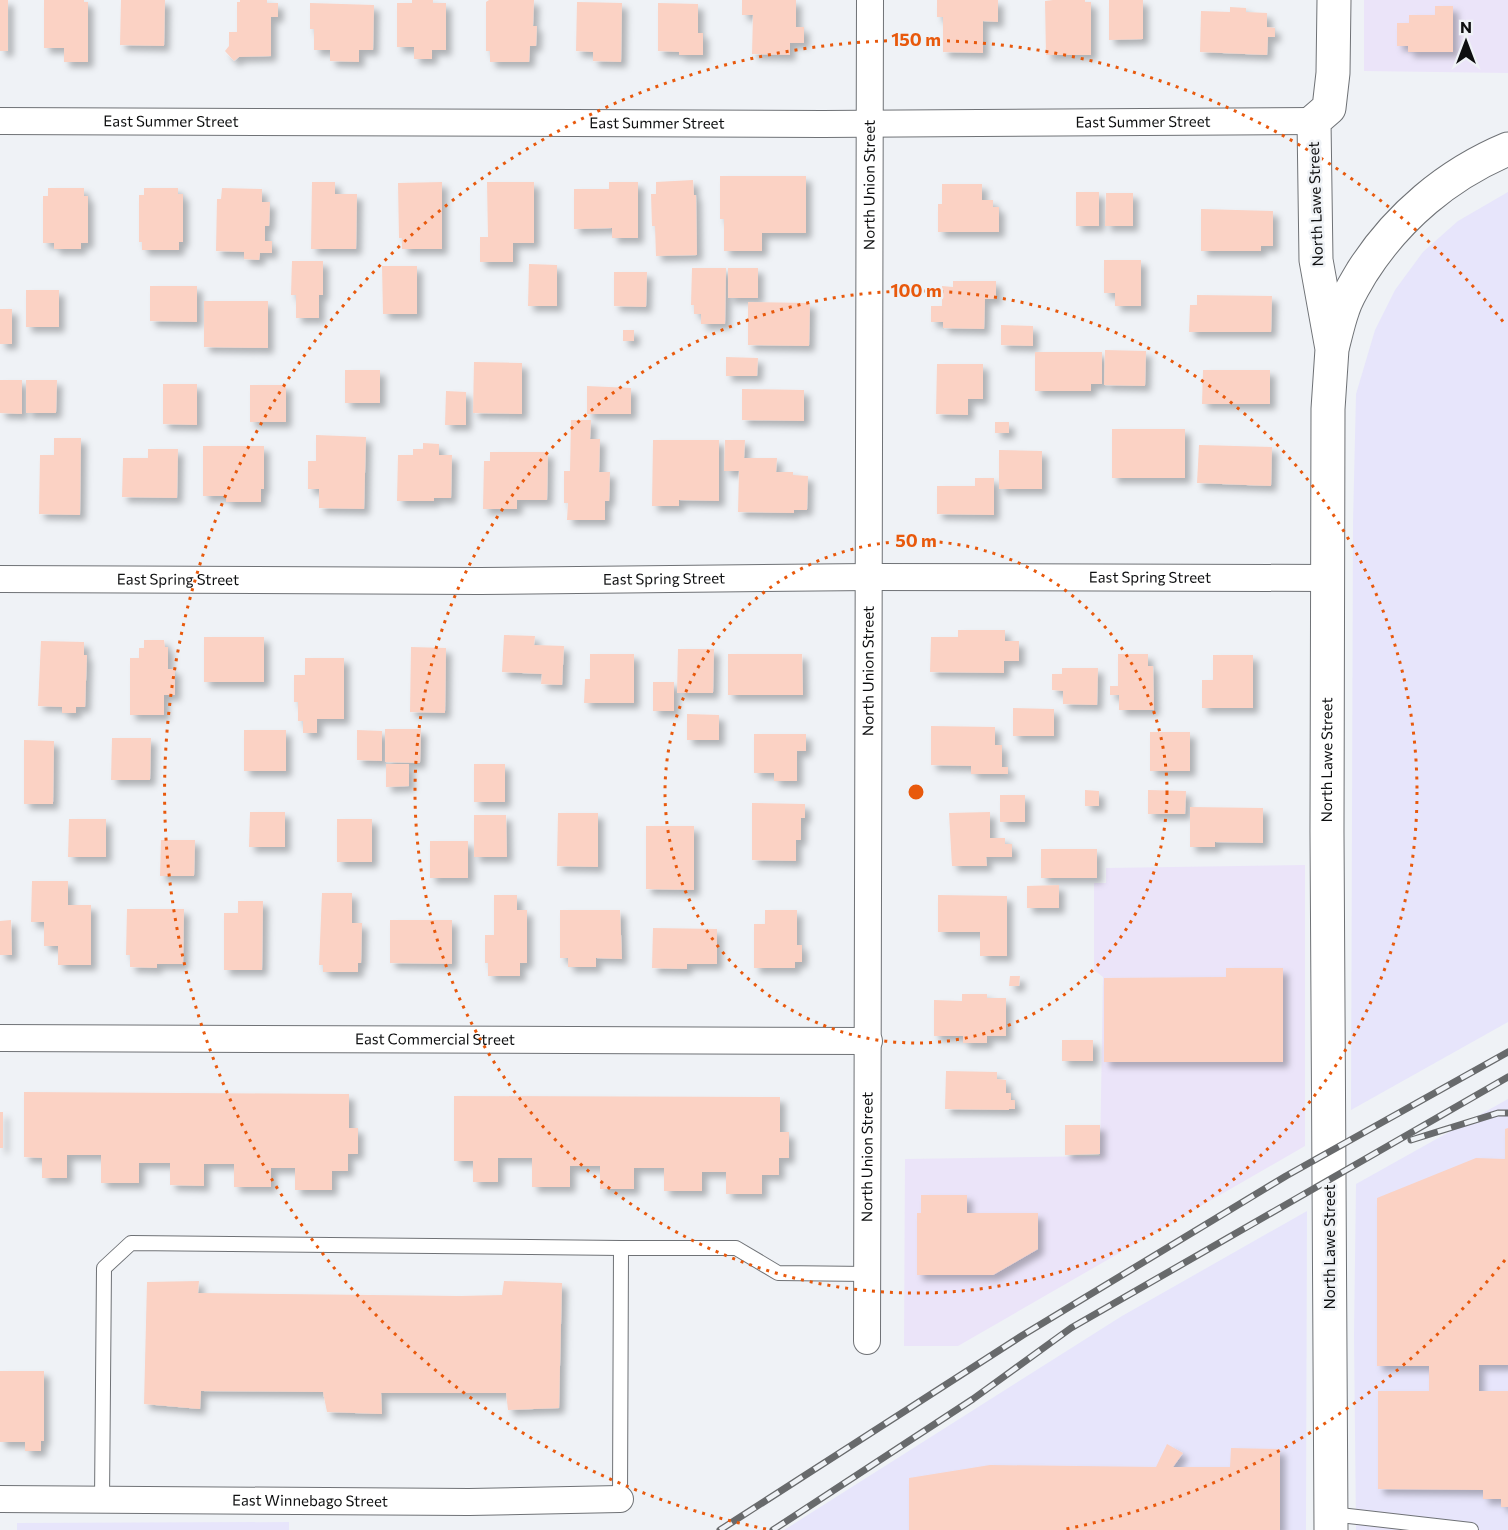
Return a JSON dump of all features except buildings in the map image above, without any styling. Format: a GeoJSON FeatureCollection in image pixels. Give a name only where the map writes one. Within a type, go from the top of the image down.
{"type":"FeatureCollection","features":[{"type":"Feature","properties":{"kind":"main road","name":"North Lawe Street"},"geometry":{"type":"LineString","coordinates":[[1331,1522],[1327,832],[1328,409],[1332,349],[1316,260],[1314,122],[1329,108],[1333,73],[1334,0]]}},
{"type":"Feature","properties":{"kind":"main road"},"geometry":{"type":"LineString","coordinates":[[1332,349],[1343,307],[1357,281],[1374,254],[1411,210],[1450,180],[1508,149]]}},
{"type":"Feature","properties":{"kind":"street","name":"North Union Street"},"geometry":{"type":"LineString","coordinates":[[867,1341],[870,0]]}},
{"type":"Feature","properties":{"kind":"street","name":"East Summer Street"},"geometry":{"type":"LineString","coordinates":[[0,121],[871,124],[1314,122]]}},
{"type":"Feature","properties":{"kind":"street","name":"East Spring Street"},"geometry":{"type":"LineString","coordinates":[[0,579],[492,581],[870,577],[1328,578]]}},
{"type":"Feature","properties":{"kind":"street","name":"East Commercial Street"},"geometry":{"type":"LineString","coordinates":[[0,1038],[869,1041]]}},
{"type":"Feature","properties":{"kind":"street","name":"East Winnebago Street"},"geometry":{"type":"LineString","coordinates":[[0,1499],[469,1502],[620,1499]]}},
{"type":"Feature","properties":{"kind":"lane"},"geometry":{"type":"LineString","coordinates":[[102,1500],[104,1268],[131,1243],[736,1248],[778,1273],[868,1274]]}},
{"type":"Feature","properties":{"kind":"lane"},"geometry":{"type":"LineString","coordinates":[[620,1499],[621,1248]]}},
{"type":"Feature","properties":{"kind":"lane"},"geometry":{"type":"LineString","coordinates":[[1331,1522],[1471,1530]]}},
{"type":"Feature","properties":{"kind":"shaded area"},"geometry":{"type":"Polygon","coordinates":[[[1364,0],[1508,0],[1508,73],[1364,71],[1364,0]]]}},
{"type":"Feature","properties":{"kind":"shaded area"},"geometry":{"type":"Polygon","coordinates":[[[1508,192],[1508,1022],[1351,1110],[1353,522],[1356,394],[1375,330],[1395,290],[1423,252],[1458,221],[1508,192]]]}},
{"type":"Feature","properties":{"kind":"shaded area"},"geometry":{"type":"Polygon","coordinates":[[[1305,865],[1305,1146],[958,1346],[904,1346],[905,1159],[1100,1156],[1103,977],[1094,970],[1094,883],[1106,883],[1106,868],[1305,865]]]}},
{"type":"Feature","properties":{"kind":"shaded area"},"geometry":{"type":"Polygon","coordinates":[[[1508,1099],[1508,1530],[1356,1530],[1354,1335],[1356,1184],[1508,1099]]]}},
{"type":"Feature","properties":{"kind":"shaded area"},"geometry":{"type":"Polygon","coordinates":[[[1307,1211],[1306,1530],[784,1530],[1122,1316],[1307,1211]]]}},
{"type":"Feature","properties":{"kind":"shaded area"},"geometry":{"type":"Polygon","coordinates":[[[289,1522],[289,1530],[17,1530],[17,1523],[289,1522]]]}},
{"type":"Feature","properties":{"kind":"railway"},"geometry":{"type":"LineString","coordinates":[[720,1530],[1023,1335],[1286,1176],[1508,1052]]}},
{"type":"Feature","properties":{"kind":"railway"},"geometry":{"type":"LineString","coordinates":[[773,1530],[973,1399],[1071,1328],[1508,1077]]}},
{"type":"Feature","properties":{"kind":"railway"},"geometry":{"type":"LineString","coordinates":[[1411,1140],[1498,1113],[1508,1113]]}}]}
